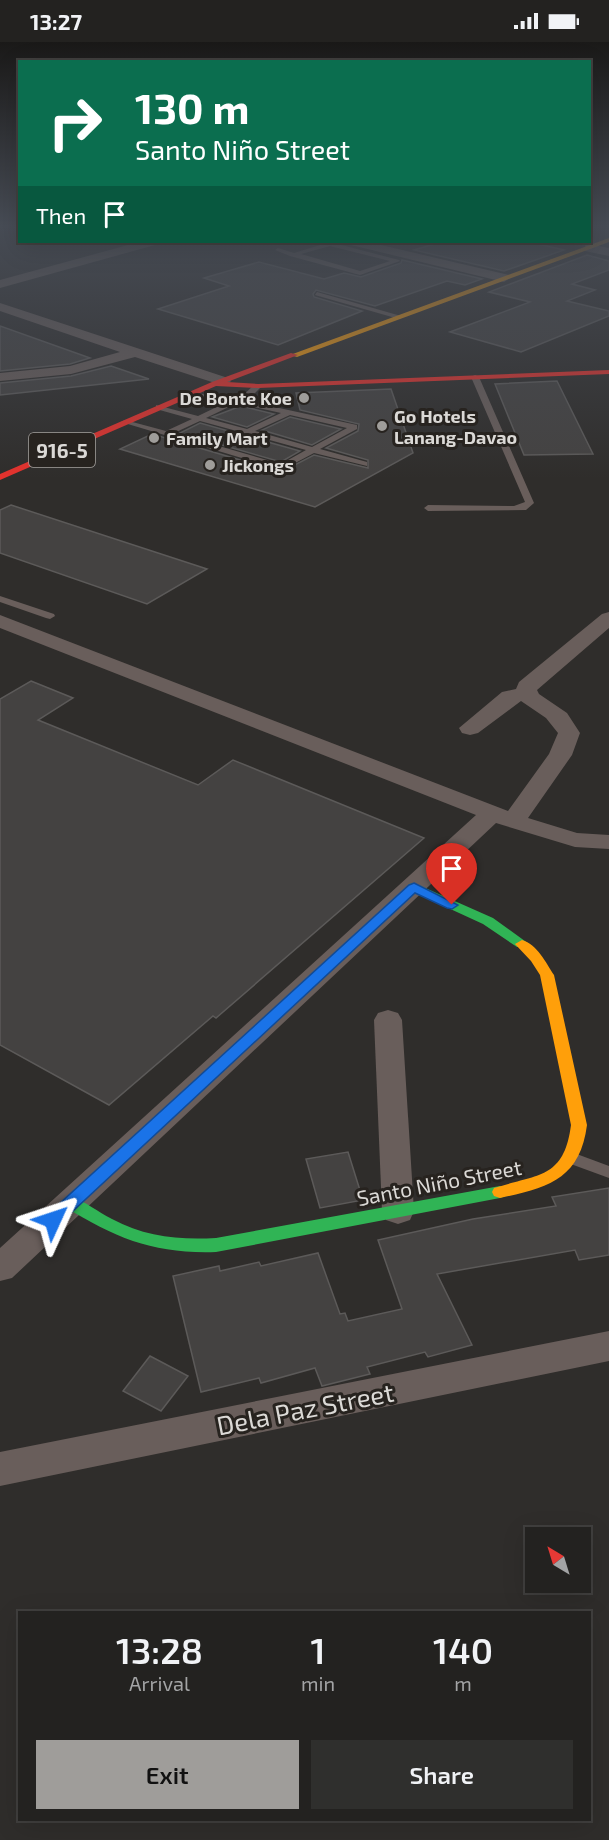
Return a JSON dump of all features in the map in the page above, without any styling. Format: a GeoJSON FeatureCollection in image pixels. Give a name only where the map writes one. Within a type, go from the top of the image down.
{"type":"FeatureCollection","features":[{"type":"Feature","properties":{"kind":"main road","name":"916-5"},"geometry":{"type":"LineString","coordinates":[[0,477],[191,394],[416,311]]}},
{"type":"Feature","properties":{"kind":"main road"},"geometry":{"type":"LineString","coordinates":[[219,383],[258,386],[609,372]]}},
{"type":"Feature","properties":{"kind":"main road"},"geometry":{"type":"LineString","coordinates":[[414,887],[490,922],[520,941],[538,957],[547,975],[579,1125],[580,1143],[574,1159]]}},
{"type":"Feature","properties":{"kind":"main road","name":"Santo Niño Street"},"geometry":{"type":"LineString","coordinates":[[71,1203],[109,1226],[142,1239],[176,1247],[216,1245],[534,1186],[555,1175],[574,1159]]}},
{"type":"Feature","properties":{"kind":"street"},"geometry":{"type":"LineString","coordinates":[[11,311],[219,383]]}},
{"type":"Feature","properties":{"kind":"street"},"geometry":{"type":"LineString","coordinates":[[0,313],[131,353]]}},
{"type":"Feature","properties":{"kind":"street"},"geometry":{"type":"LineString","coordinates":[[0,377],[71,370],[131,353]]}},
{"type":"Feature","properties":{"kind":"street"},"geometry":{"type":"LineString","coordinates":[[470,728],[510,697],[525,693],[533,680],[609,618]]}},
{"type":"Feature","properties":{"kind":"street"},"geometry":{"type":"LineString","coordinates":[[0,621],[503,817],[575,840],[609,842]]}},
{"type":"Feature","properties":{"kind":"street"},"geometry":{"type":"LineString","coordinates":[[579,642],[609,645]]}},
{"type":"Feature","properties":{"kind":"street"},"geometry":{"type":"LineString","coordinates":[[0,1268],[414,887],[503,817],[560,755],[569,733],[558,714],[531,700],[525,693]]}},
{"type":"Feature","properties":{"kind":"street"},"geometry":{"type":"LineString","coordinates":[[388,1020],[398,1211]]}},
{"type":"Feature","properties":{"kind":"street","name":"Dela Paz Street"},"geometry":{"type":"LineString","coordinates":[[0,1469],[609,1347]]}},
{"type":"Feature","properties":{"kind":"lane"},"geometry":{"type":"LineString","coordinates":[[377,311],[399,317]]}},
{"type":"Feature","properties":{"kind":"lane"},"geometry":{"type":"LineString","coordinates":[[428,508],[514,509],[530,504],[475,377]]}},
{"type":"Feature","properties":{"kind":"lane"},"geometry":{"type":"LineString","coordinates":[[166,434],[231,403],[241,402],[258,386]]}},
{"type":"Feature","properties":{"kind":"lane"},"geometry":{"type":"LineString","coordinates":[[124,422],[282,467],[354,427],[241,402],[191,394]]}},
{"type":"Feature","properties":{"kind":"lane"},"geometry":{"type":"LineString","coordinates":[[159,407],[364,464]]}},
{"type":"Feature","properties":{"kind":"lane"},"geometry":{"type":"LineString","coordinates":[[248,432],[288,413]]}},
{"type":"Feature","properties":{"kind":"lane"},"geometry":{"type":"LineString","coordinates":[[0,599],[50,616]]}},
{"type":"Feature","properties":{"kind":"lane"},"geometry":{"type":"LineString","coordinates":[[574,1159],[609,1172]]}},
{"type":"Feature","properties":{"kind":"building"},"geometry":{"type":"Polygon","coordinates":[[[164,311],[362,311],[278,345],[164,311]]]}},
{"type":"Feature","properties":{"kind":"building"},"geometry":{"type":"Polygon","coordinates":[[[506,311],[609,311],[609,316],[521,352],[450,332],[506,311]]]}},
{"type":"Feature","properties":{"kind":"building"},"geometry":{"type":"Polygon","coordinates":[[[0,326],[90,358],[70,364],[0,371],[0,326]]]}},
{"type":"Feature","properties":{"kind":"building"},"geometry":{"type":"Polygon","coordinates":[[[111,366],[149,379],[0,395],[0,383],[71,376],[111,366]]]}},
{"type":"Feature","properties":{"kind":"building"},"geometry":{"type":"Polygon","coordinates":[[[557,381],[593,454],[524,455],[495,384],[557,381]]]}},
{"type":"Feature","properties":{"kind":"building"},"geometry":{"type":"Polygon","coordinates":[[[391,389],[413,453],[315,507],[120,449],[152,434],[281,472],[314,455],[368,468],[368,460],[326,448],[358,431],[359,424],[300,410],[296,393],[391,389]]]}},
{"type":"Feature","properties":{"kind":"building"},"geometry":{"type":"Polygon","coordinates":[[[241,406],[274,414],[247,427],[212,417],[241,406]]]}},
{"type":"Feature","properties":{"kind":"building"},"geometry":{"type":"Polygon","coordinates":[[[290,417],[341,429],[312,445],[262,430],[290,417]]]}},
{"type":"Feature","properties":{"kind":"building"},"geometry":{"type":"Polygon","coordinates":[[[200,423],[300,451],[281,462],[180,433],[200,423]]]}},
{"type":"Feature","properties":{"kind":"building"},"geometry":{"type":"Polygon","coordinates":[[[11,505],[207,569],[147,604],[0,553],[0,510],[11,505]]]}},
{"type":"Feature","properties":{"kind":"building"},"geometry":{"type":"Polygon","coordinates":[[[31,681],[73,698],[38,720],[198,785],[233,760],[424,838],[216,1018],[213,1016],[109,1105],[0,1045],[0,699],[31,681]]]}},
{"type":"Feature","properties":{"kind":"building"},"geometry":{"type":"Polygon","coordinates":[[[348,1152],[363,1200],[320,1208],[306,1159],[348,1152]]]}},
{"type":"Feature","properties":{"kind":"building"},"geometry":{"type":"Polygon","coordinates":[[[609,1188],[609,1255],[579,1260],[575,1250],[437,1274],[472,1345],[428,1357],[425,1352],[367,1367],[370,1374],[322,1386],[315,1368],[261,1383],[259,1378],[201,1392],[173,1276],[219,1266],[220,1271],[259,1262],[261,1266],[318,1253],[340,1314],[345,1313],[348,1321],[402,1309],[378,1240],[473,1219],[556,1206],[552,1197],[609,1188]]]}},
{"type":"Feature","properties":{"kind":"building"},"geometry":{"type":"Polygon","coordinates":[[[150,1356],[188,1376],[161,1411],[123,1391],[150,1356]]]}},
{"type":"Feature","properties":{"kind":"traffic: fast"},"geometry":{"type":"LineString","coordinates":[[414,887],[488,921],[522,944]]}},
{"type":"Feature","properties":{"kind":"traffic: fast"},"geometry":{"type":"LineString","coordinates":[[71,1203],[107,1224],[139,1238],[156,1243],[194,1246],[216,1245],[500,1192]]}},
{"type":"Feature","properties":{"kind":"traffic: slow"},"geometry":{"type":"LineString","coordinates":[[294,355],[415,311]]}},
{"type":"Feature","properties":{"kind":"traffic: slow"},"geometry":{"type":"LineString","coordinates":[[500,1192],[530,1185],[555,1174],[572,1155],[577,1142],[579,1125],[547,975],[536,958],[522,944]]}},
{"type":"Feature","properties":{"kind":"traffic: jam"},"geometry":{"type":"LineString","coordinates":[[0,477],[215,384],[294,355]]}},
{"type":"Feature","properties":{"kind":"traffic: jam"},"geometry":{"type":"LineString","coordinates":[[215,384],[258,386],[609,372]]}},
{"type":"Feature","properties":{"kind":"place","name":"De Bonte Koe"},"geometry":{"type":"Point","coordinates":[304,398]}},
{"type":"Feature","properties":{"kind":"place","name":"Go Hotels Lanang-Davao"},"geometry":{"type":"Point","coordinates":[382,426]}},
{"type":"Feature","properties":{"kind":"place","name":"Family Mart"},"geometry":{"type":"Point","coordinates":[154,438]}},
{"type":"Feature","properties":{"kind":"place","name":"Jickongs"},"geometry":{"type":"Point","coordinates":[210,465]}},
{"type":"Feature","properties":{"kind":"route"},"geometry":{"type":"LineString","coordinates":[[53,1220],[414,887],[452,905]]}}]}
